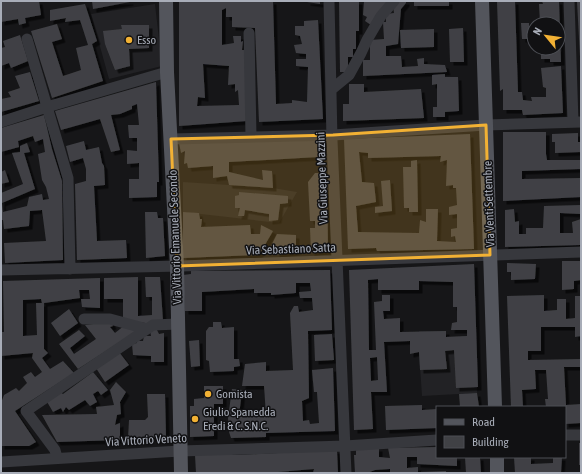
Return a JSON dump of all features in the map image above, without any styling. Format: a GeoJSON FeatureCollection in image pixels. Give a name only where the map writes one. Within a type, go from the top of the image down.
{"type":"FeatureCollection","features":[{"type":"Feature","properties":{"kind":"main road","name":"Via Vittorio Emanuele Secondo"},"geometry":{"type":"LineString","coordinates":[[166,1],[167,72],[177,266],[181,473]]}},
{"type":"Feature","properties":{"kind":"main road","name":"Via Venti Settembre"},"geometry":{"type":"LineString","coordinates":[[482,1],[495,406]]}},
{"type":"Feature","properties":{"kind":"main road"},"geometry":{"type":"LineString","coordinates":[[497,458],[497,473]]}},
{"type":"Feature","properties":{"kind":"street","name":"Via Giuseppe Mazzini"},"geometry":{"type":"LineString","coordinates":[[329,1],[346,473]]}},
{"type":"Feature","properties":{"kind":"street"},"geometry":{"type":"LineString","coordinates":[[332,89],[349,75],[381,16],[394,1]]}},
{"type":"Feature","properties":{"kind":"street"},"geometry":{"type":"LineString","coordinates":[[171,138],[333,135],[486,125],[577,122],[569,1]]}},
{"type":"Feature","properties":{"kind":"street"},"geometry":{"type":"LineString","coordinates":[[249,33],[252,137]]}},
{"type":"Feature","properties":{"kind":"street"},"geometry":{"type":"LineString","coordinates":[[27,39],[68,178],[70,269]]}},
{"type":"Feature","properties":{"kind":"street"},"geometry":{"type":"LineString","coordinates":[[1,122],[167,72]]}},
{"type":"Feature","properties":{"kind":"street","name":"Via Sebastiano Satta"},"geometry":{"type":"LineString","coordinates":[[1,270],[177,266],[581,252]]}},
{"type":"Feature","properties":{"kind":"street"},"geometry":{"type":"LineString","coordinates":[[84,318],[110,319],[147,329]]}},
{"type":"Feature","properties":{"kind":"street"},"geometry":{"type":"LineString","coordinates":[[57,458],[55,450],[26,411],[153,325],[178,324]]}},
{"type":"Feature","properties":{"kind":"street"},"geometry":{"type":"LineString","coordinates":[[566,435],[581,435]]}},
{"type":"Feature","properties":{"kind":"street","name":"Via Vittorio Veneto"},"geometry":{"type":"LineString","coordinates":[[1,462],[180,451],[345,446],[436,440]]}},
{"type":"Feature","properties":{"kind":"highlighted area"},"geometry":{"type":"Polygon","coordinates":[[[486,125],[490,255],[177,266],[171,139],[333,135],[486,125]]]}},
{"type":"Feature","properties":{"kind":"shaded area","name":"Esso"},"geometry":{"type":"Polygon","coordinates":[[[155,4],[162,66],[109,79],[91,14],[155,4]]]}},
{"type":"Feature","properties":{"kind":"shaded area"},"geometry":{"type":"Polygon","coordinates":[[[183,182],[273,188],[297,192],[279,223],[183,212],[183,182]]]}},
{"type":"Feature","properties":{"kind":"shaded area"},"geometry":{"type":"Polygon","coordinates":[[[419,331],[446,331],[446,337],[467,336],[467,332],[476,331],[477,393],[422,396],[419,331]]]}},
{"type":"Feature","properties":{"kind":"building"},"geometry":{"type":"Polygon","coordinates":[[[39,1],[41,15],[25,18],[26,23],[19,25],[18,19],[1,22],[1,2],[39,1]]]}},
{"type":"Feature","properties":{"kind":"building"},"geometry":{"type":"Polygon","coordinates":[[[92,1],[130,1],[130,2],[93,9],[92,1]]]}},
{"type":"Feature","properties":{"kind":"building"},"geometry":{"type":"Polygon","coordinates":[[[179,1],[273,1],[276,104],[292,103],[292,100],[307,102],[308,67],[296,66],[296,59],[306,59],[306,54],[296,53],[294,45],[302,44],[300,36],[295,35],[295,26],[304,26],[304,21],[318,20],[323,119],[259,122],[255,28],[232,27],[232,17],[226,17],[226,8],[222,10],[222,45],[234,43],[233,36],[241,36],[241,42],[243,41],[242,50],[245,50],[247,121],[179,126],[179,1]],[[203,64],[205,98],[198,97],[197,106],[239,105],[238,90],[235,92],[235,84],[228,85],[229,66],[203,64]]]}},
{"type":"Feature","properties":{"kind":"building"},"geometry":{"type":"Polygon","coordinates":[[[320,1],[320,4],[307,2],[320,1]]]}},
{"type":"Feature","properties":{"kind":"building"},"geometry":{"type":"Polygon","coordinates":[[[339,1],[359,1],[359,31],[356,31],[356,49],[353,49],[353,57],[348,57],[348,72],[340,72],[339,1]]]}},
{"type":"Feature","properties":{"kind":"building"},"geometry":{"type":"Polygon","coordinates":[[[364,1],[389,1],[371,25],[365,21],[367,17],[363,15],[364,1]]]}},
{"type":"Feature","properties":{"kind":"building"},"geometry":{"type":"Polygon","coordinates":[[[398,1],[406,1],[406,3],[401,9],[398,44],[386,46],[386,56],[401,56],[402,67],[418,66],[417,59],[424,58],[424,64],[445,65],[447,72],[363,76],[363,60],[370,60],[370,40],[384,39],[383,22],[386,22],[386,14],[394,13],[393,6],[398,1]]]}},
{"type":"Feature","properties":{"kind":"building"},"geometry":{"type":"Polygon","coordinates":[[[414,1],[449,1],[449,6],[414,6],[414,1]]]}},
{"type":"Feature","properties":{"kind":"building"},"geometry":{"type":"Polygon","coordinates":[[[497,1],[515,1],[518,92],[522,92],[523,100],[532,101],[531,97],[546,97],[546,88],[543,87],[541,68],[561,66],[563,113],[523,115],[522,110],[503,110],[503,89],[500,91],[497,1]]]}},
{"type":"Feature","properties":{"kind":"building"},"geometry":{"type":"Polygon","coordinates":[[[542,1],[559,1],[559,16],[540,16],[539,4],[543,4],[542,1]]]}},
{"type":"Feature","properties":{"kind":"building"},"geometry":{"type":"Polygon","coordinates":[[[577,1],[581,1],[580,57],[577,1]]]}},
{"type":"Feature","properties":{"kind":"building"},"geometry":{"type":"Polygon","coordinates":[[[85,4],[97,41],[92,44],[103,81],[52,98],[31,31],[57,24],[62,39],[52,42],[63,76],[81,70],[76,48],[88,45],[80,20],[65,22],[66,18],[50,21],[50,10],[85,4]]]}},
{"type":"Feature","properties":{"kind":"building"},"geometry":{"type":"Polygon","coordinates":[[[521,23],[526,23],[526,39],[522,39],[521,23]]]}},
{"type":"Feature","properties":{"kind":"building"},"geometry":{"type":"Polygon","coordinates":[[[121,25],[149,25],[149,48],[129,49],[130,66],[115,70],[105,44],[103,31],[122,29],[121,25]]]}},
{"type":"Feature","properties":{"kind":"building"},"geometry":{"type":"Polygon","coordinates":[[[463,28],[464,62],[450,62],[449,29],[463,28]]]}},
{"type":"Feature","properties":{"kind":"building"},"geometry":{"type":"Polygon","coordinates":[[[434,29],[434,47],[401,48],[400,30],[434,29]]]}},
{"type":"Feature","properties":{"kind":"building"},"geometry":{"type":"Polygon","coordinates":[[[20,35],[28,61],[11,68],[9,63],[1,66],[1,48],[5,47],[3,41],[20,35]]]}},
{"type":"Feature","properties":{"kind":"building"},"geometry":{"type":"Polygon","coordinates":[[[541,56],[561,56],[561,62],[550,62],[550,59],[541,59],[541,56]]]}},
{"type":"Feature","properties":{"kind":"building"},"geometry":{"type":"Polygon","coordinates":[[[30,72],[39,101],[1,112],[1,99],[11,97],[8,92],[20,88],[15,76],[30,72]]]}},
{"type":"Feature","properties":{"kind":"building"},"geometry":{"type":"Polygon","coordinates":[[[445,74],[445,77],[458,77],[459,111],[445,112],[445,117],[433,117],[433,107],[437,107],[437,84],[432,85],[432,75],[445,74]]]}},
{"type":"Feature","properties":{"kind":"building"},"geometry":{"type":"Polygon","coordinates":[[[156,82],[159,182],[157,182],[157,197],[129,198],[129,179],[139,179],[139,163],[127,164],[127,150],[137,151],[137,138],[129,138],[128,125],[139,125],[137,104],[132,106],[132,109],[120,114],[111,115],[120,150],[111,152],[100,119],[61,130],[55,111],[156,82]]]}},
{"type":"Feature","properties":{"kind":"building"},"geometry":{"type":"Polygon","coordinates":[[[349,84],[364,84],[364,92],[421,89],[424,118],[343,121],[343,104],[349,104],[349,84]]]}},
{"type":"Feature","properties":{"kind":"building"},"geometry":{"type":"Polygon","coordinates":[[[44,115],[52,149],[62,181],[63,260],[5,263],[4,243],[46,241],[42,210],[30,211],[29,226],[4,229],[3,220],[1,220],[1,193],[23,184],[12,153],[20,152],[20,146],[27,143],[30,152],[24,153],[35,189],[2,203],[3,212],[27,206],[29,197],[42,194],[43,200],[49,199],[46,187],[42,180],[38,154],[45,152],[43,139],[35,142],[33,136],[18,141],[19,147],[1,152],[1,128],[44,115]]]}},
{"type":"Feature","properties":{"kind":"building"},"geometry":{"type":"Polygon","coordinates":[[[503,132],[546,132],[547,160],[581,160],[581,169],[522,171],[522,179],[581,178],[581,197],[503,201],[503,132]]]}},
{"type":"Feature","properties":{"kind":"building"},"geometry":{"type":"Polygon","coordinates":[[[578,133],[578,142],[581,142],[581,152],[555,153],[555,142],[552,142],[552,134],[578,133]]]}},
{"type":"Feature","properties":{"kind":"building"},"geometry":{"type":"Polygon","coordinates":[[[470,134],[474,249],[377,251],[376,248],[348,249],[344,139],[470,134]],[[359,152],[362,182],[374,183],[376,202],[356,206],[358,232],[419,233],[420,220],[426,222],[426,209],[438,209],[437,241],[456,242],[455,236],[451,237],[451,229],[457,228],[457,214],[449,215],[449,207],[457,205],[456,188],[453,188],[453,185],[446,186],[447,160],[440,162],[441,156],[368,158],[368,153],[359,152]]]}},
{"type":"Feature","properties":{"kind":"building"},"geometry":{"type":"Polygon","coordinates":[[[323,139],[324,147],[318,157],[229,162],[229,172],[263,180],[262,170],[272,171],[273,188],[229,185],[227,176],[213,178],[213,166],[188,168],[187,163],[184,164],[185,151],[181,153],[179,143],[323,139]]]}},
{"type":"Feature","properties":{"kind":"building"},"geometry":{"type":"Polygon","coordinates":[[[84,141],[86,150],[99,147],[104,166],[105,185],[94,186],[97,241],[126,240],[127,258],[77,260],[75,184],[86,181],[86,169],[83,158],[70,162],[66,146],[84,141]]]}},
{"type":"Feature","properties":{"kind":"building"},"geometry":{"type":"Polygon","coordinates":[[[417,160],[418,212],[409,212],[409,208],[404,208],[403,167],[411,167],[411,161],[417,160]]]}},
{"type":"Feature","properties":{"kind":"building"},"geometry":{"type":"Polygon","coordinates":[[[5,170],[9,182],[1,184],[1,172],[5,170]]]}},
{"type":"Feature","properties":{"kind":"building"},"geometry":{"type":"Polygon","coordinates":[[[315,173],[327,173],[328,251],[311,253],[310,228],[315,228],[315,221],[310,221],[308,182],[315,173]]]}},
{"type":"Feature","properties":{"kind":"building"},"geometry":{"type":"Polygon","coordinates":[[[390,180],[392,211],[375,213],[375,207],[383,206],[381,181],[390,180]]]}},
{"type":"Feature","properties":{"kind":"building"},"geometry":{"type":"Polygon","coordinates":[[[239,192],[288,196],[288,203],[280,204],[278,220],[269,221],[269,214],[245,210],[244,216],[238,216],[240,208],[235,208],[235,196],[239,195],[239,192]]]}},
{"type":"Feature","properties":{"kind":"building"},"geometry":{"type":"Polygon","coordinates":[[[581,205],[581,214],[560,213],[560,233],[573,233],[572,222],[581,219],[581,245],[505,247],[505,210],[514,209],[515,222],[519,221],[519,234],[526,234],[526,228],[543,228],[544,206],[581,205]]]}},
{"type":"Feature","properties":{"kind":"building"},"geometry":{"type":"Polygon","coordinates":[[[145,212],[157,212],[158,218],[163,218],[165,256],[146,258],[145,212]]]}},
{"type":"Feature","properties":{"kind":"building"},"geometry":{"type":"Polygon","coordinates":[[[183,212],[199,213],[200,219],[202,219],[201,227],[250,225],[251,234],[260,234],[261,225],[273,231],[259,255],[183,258],[183,212]]]}},
{"type":"Feature","properties":{"kind":"building"},"geometry":{"type":"Polygon","coordinates":[[[277,234],[296,235],[296,252],[276,255],[276,248],[271,246],[277,234]]]}},
{"type":"Feature","properties":{"kind":"building"},"geometry":{"type":"Polygon","coordinates":[[[562,261],[581,261],[581,280],[574,281],[574,289],[562,290],[562,261]]]}},
{"type":"Feature","properties":{"kind":"building"},"geometry":{"type":"Polygon","coordinates":[[[507,263],[536,264],[535,279],[511,280],[511,272],[507,272],[507,263]]]}},
{"type":"Feature","properties":{"kind":"building"},"geometry":{"type":"Polygon","coordinates":[[[474,264],[478,387],[456,388],[454,350],[445,351],[447,369],[420,370],[419,352],[410,354],[410,341],[384,342],[387,392],[371,392],[373,429],[354,430],[349,270],[474,264]],[[378,279],[368,280],[369,350],[376,350],[374,302],[382,301],[382,295],[390,295],[390,311],[383,311],[384,319],[400,318],[400,332],[446,331],[446,337],[467,336],[467,330],[451,330],[452,323],[457,322],[457,307],[453,307],[453,282],[419,281],[419,290],[378,290],[378,279]],[[377,357],[370,358],[371,381],[378,380],[377,357]]]}},
{"type":"Feature","properties":{"kind":"building"},"geometry":{"type":"Polygon","coordinates":[[[330,270],[332,330],[308,331],[309,398],[302,401],[303,421],[309,420],[310,424],[319,423],[317,392],[314,392],[312,370],[333,368],[335,431],[266,433],[266,437],[231,438],[228,418],[232,389],[242,390],[239,416],[266,415],[264,386],[242,386],[245,364],[266,362],[266,371],[293,370],[290,313],[294,306],[298,306],[299,312],[313,310],[312,298],[300,298],[299,292],[311,291],[310,283],[296,283],[296,293],[271,295],[271,293],[254,293],[254,289],[202,292],[202,311],[185,311],[183,275],[191,274],[191,271],[330,270]]]}},
{"type":"Feature","properties":{"kind":"building"},"geometry":{"type":"Polygon","coordinates":[[[138,277],[138,316],[152,315],[152,297],[146,297],[145,277],[160,277],[163,321],[153,324],[123,320],[123,299],[104,299],[104,278],[138,277]]]}},
{"type":"Feature","properties":{"kind":"building"},"geometry":{"type":"Polygon","coordinates":[[[100,278],[100,308],[82,307],[81,299],[90,299],[89,290],[79,290],[80,298],[44,303],[44,349],[48,353],[42,358],[50,369],[63,361],[74,373],[15,411],[36,442],[29,446],[1,446],[1,403],[4,395],[16,388],[19,391],[27,383],[23,377],[31,372],[35,377],[42,372],[32,358],[33,353],[1,356],[1,332],[4,332],[3,281],[100,278]],[[41,299],[23,300],[23,336],[37,335],[36,303],[42,303],[41,299]]]}},
{"type":"Feature","properties":{"kind":"building"},"geometry":{"type":"Polygon","coordinates":[[[544,295],[544,311],[557,310],[557,299],[566,299],[566,319],[575,318],[575,296],[581,296],[581,336],[575,337],[575,327],[541,327],[541,351],[528,351],[528,360],[581,359],[581,367],[564,367],[566,405],[581,404],[581,423],[566,424],[566,406],[546,406],[545,399],[548,399],[546,370],[535,370],[536,389],[522,390],[523,406],[511,406],[507,296],[544,295]]]}},
{"type":"Feature","properties":{"kind":"building"},"geometry":{"type":"Polygon","coordinates":[[[69,309],[78,323],[60,336],[51,323],[69,309]]]}},
{"type":"Feature","properties":{"kind":"building"},"geometry":{"type":"Polygon","coordinates":[[[111,322],[113,326],[110,327],[115,333],[125,325],[137,331],[78,369],[59,344],[79,330],[85,336],[70,348],[74,354],[96,339],[85,325],[111,322]]]}},
{"type":"Feature","properties":{"kind":"building"},"geometry":{"type":"Polygon","coordinates":[[[213,322],[221,322],[222,328],[234,327],[234,359],[239,359],[240,366],[234,367],[234,371],[210,372],[209,361],[206,360],[206,331],[209,327],[213,327],[213,322]]]}},
{"type":"Feature","properties":{"kind":"building"},"geometry":{"type":"Polygon","coordinates":[[[150,330],[157,330],[159,334],[164,333],[164,362],[151,362],[151,356],[133,355],[132,344],[137,343],[137,341],[143,341],[144,336],[151,336],[150,330]]]}},
{"type":"Feature","properties":{"kind":"building"},"geometry":{"type":"Polygon","coordinates":[[[332,334],[334,360],[315,361],[314,335],[332,334]]]}},
{"type":"Feature","properties":{"kind":"building"},"geometry":{"type":"Polygon","coordinates":[[[199,340],[200,366],[191,367],[189,341],[199,340]]]}},
{"type":"Feature","properties":{"kind":"building"},"geometry":{"type":"Polygon","coordinates":[[[119,352],[129,365],[105,382],[96,368],[119,352]]]}},
{"type":"Feature","properties":{"kind":"building"},"geometry":{"type":"Polygon","coordinates":[[[93,372],[108,390],[101,395],[98,391],[93,394],[97,402],[90,406],[85,400],[69,410],[66,407],[63,412],[61,408],[53,412],[46,400],[60,392],[63,394],[93,372]]]}},
{"type":"Feature","properties":{"kind":"building"},"geometry":{"type":"Polygon","coordinates":[[[116,382],[126,392],[120,402],[121,414],[117,415],[115,425],[120,423],[120,440],[57,442],[42,415],[97,414],[96,407],[114,405],[110,390],[116,382]]]}},
{"type":"Feature","properties":{"kind":"building"},"geometry":{"type":"Polygon","coordinates":[[[204,386],[223,386],[223,404],[214,404],[214,436],[190,437],[190,406],[194,406],[194,399],[204,398],[204,386]]]}},
{"type":"Feature","properties":{"kind":"building"},"geometry":{"type":"Polygon","coordinates":[[[477,393],[479,406],[460,406],[459,394],[477,393]]]}},
{"type":"Feature","properties":{"kind":"building"},"geometry":{"type":"Polygon","coordinates":[[[147,394],[165,394],[166,437],[128,439],[129,420],[145,420],[148,417],[147,394]]]}},
{"type":"Feature","properties":{"kind":"building"},"geometry":{"type":"Polygon","coordinates":[[[422,405],[422,410],[436,409],[436,428],[386,430],[385,406],[422,405]]]}},
{"type":"Feature","properties":{"kind":"building"},"geometry":{"type":"Polygon","coordinates":[[[579,443],[581,443],[581,465],[579,465],[579,443]]]}},
{"type":"Feature","properties":{"kind":"building"},"geometry":{"type":"Polygon","coordinates":[[[436,447],[436,458],[457,458],[457,466],[417,464],[417,457],[407,457],[407,468],[418,467],[418,473],[390,473],[390,469],[375,470],[367,473],[355,473],[354,455],[356,455],[356,449],[379,448],[379,457],[390,458],[388,448],[436,447]]]}},
{"type":"Feature","properties":{"kind":"building"},"geometry":{"type":"Polygon","coordinates":[[[337,450],[338,473],[313,473],[314,469],[278,473],[196,473],[195,455],[238,455],[337,450]]]}},
{"type":"Feature","properties":{"kind":"building"},"geometry":{"type":"Polygon","coordinates":[[[465,458],[480,458],[481,473],[466,473],[465,458]]]}},
{"type":"Feature","properties":{"kind":"building"},"geometry":{"type":"Polygon","coordinates":[[[514,458],[531,458],[531,464],[553,463],[553,458],[562,458],[561,473],[515,473],[514,458]]]}},
{"type":"Feature","properties":{"kind":"building"},"geometry":{"type":"Polygon","coordinates":[[[446,471],[446,473],[420,473],[420,472],[446,471]]]}},
{"type":"Feature","properties":{"kind":"place","name":"Esso"},"geometry":{"type":"Point","coordinates":[129,40]}},
{"type":"Feature","properties":{"kind":"place","name":"Gomista"},"geometry":{"type":"Point","coordinates":[208,394]}},
{"type":"Feature","properties":{"kind":"place","name":"Giulio Spanedda Eredi & C. S.N.C."},"geometry":{"type":"Point","coordinates":[195,419]}}]}
